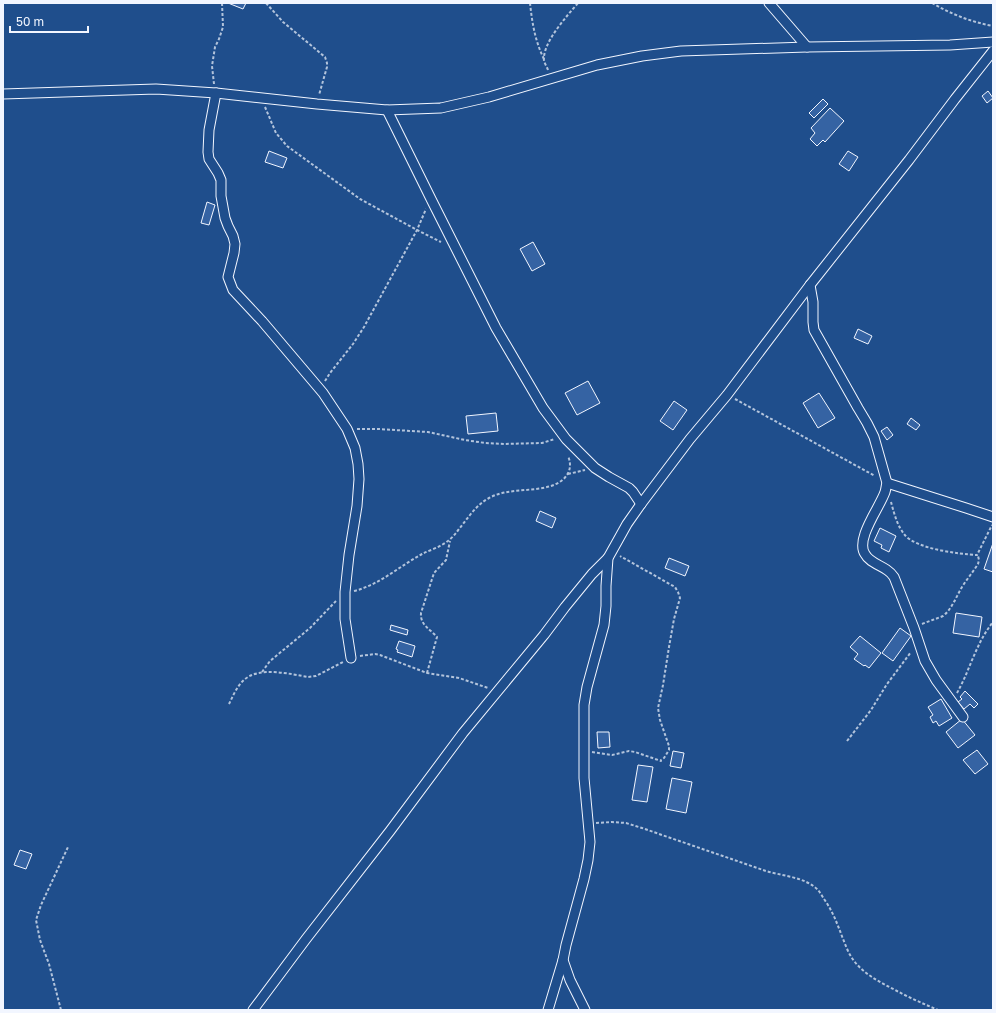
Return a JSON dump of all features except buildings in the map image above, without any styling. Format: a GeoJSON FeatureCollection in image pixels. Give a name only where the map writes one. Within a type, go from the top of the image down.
{"type":"FeatureCollection","features":[{"type":"Feature","properties":{"kind":"street"},"geometry":{"type":"LineString","coordinates":[[769,3],[807,48]]}},
{"type":"Feature","properties":{"kind":"street"},"geometry":{"type":"LineString","coordinates":[[3,94],[156,89],[216,93],[388,110],[441,108],[489,97],[597,65],[642,56],[681,51],[950,45],[993,42]]}},
{"type":"Feature","properties":{"kind":"street"},"geometry":{"type":"LineString","coordinates":[[253,1010],[463,733],[592,574],[610,555],[627,524],[690,439],[727,395],[810,285],[910,160],[993,51]]}},
{"type":"Feature","properties":{"kind":"street"},"geometry":{"type":"LineString","coordinates":[[216,93],[209,130],[208,152],[209,160],[221,180],[225,218],[235,244],[228,277],[233,290],[262,321],[323,393],[347,429],[355,448],[359,479],[357,506],[345,592],[345,619],[352,658]]}},
{"type":"Feature","properties":{"kind":"street"},"geometry":{"type":"LineString","coordinates":[[388,110],[496,328],[526,382],[564,437],[595,468],[633,492],[641,504]]}},
{"type":"Feature","properties":{"kind":"street"},"geometry":{"type":"LineString","coordinates":[[810,285],[814,302],[812,322],[814,330],[874,437],[886,486],[865,532],[862,540],[862,547],[865,554],[871,560],[889,571],[894,577],[925,661],[936,680],[963,717]]}},
{"type":"Feature","properties":{"kind":"street"},"geometry":{"type":"LineString","coordinates":[[886,486],[993,517]]}},
{"type":"Feature","properties":{"kind":"street"},"geometry":{"type":"LineString","coordinates":[[548,1010],[563,960],[588,860],[590,842],[584,778],[585,699],[604,625],[606,586],[610,555]]}},
{"type":"Feature","properties":{"kind":"street"},"geometry":{"type":"LineString","coordinates":[[563,960],[570,980],[585,1010]]}},
{"type":"Feature","properties":{"kind":"path"},"geometry":{"type":"LineString","coordinates":[[216,93],[212,66],[215,47],[223,27],[222,3]]}},
{"type":"Feature","properties":{"kind":"path"},"geometry":{"type":"LineString","coordinates":[[266,3],[283,22],[325,57],[327,67],[317,104]]}},
{"type":"Feature","properties":{"kind":"path"},"geometry":{"type":"LineString","coordinates":[[530,3],[535,36],[550,79]]}},
{"type":"Feature","properties":{"kind":"path"},"geometry":{"type":"LineString","coordinates":[[544,60],[546,49],[558,27],[578,3]]}},
{"type":"Feature","properties":{"kind":"path"},"geometry":{"type":"LineString","coordinates":[[932,3],[955,15],[978,23],[993,26]]}},
{"type":"Feature","properties":{"kind":"path"},"geometry":{"type":"LineString","coordinates":[[261,98],[276,133],[287,146],[360,199],[417,230],[456,248]]}},
{"type":"Feature","properties":{"kind":"path"},"geometry":{"type":"LineString","coordinates":[[323,393],[326,378],[364,328],[417,230],[431,199]]}},
{"type":"Feature","properties":{"kind":"path"},"geometry":{"type":"LineString","coordinates":[[727,395],[886,486],[901,529],[905,536],[932,548],[978,555]]}},
{"type":"Feature","properties":{"kind":"path"},"geometry":{"type":"LineString","coordinates":[[262,672],[270,661],[310,628],[345,592],[368,586],[421,554],[450,540],[478,506],[488,499],[498,494],[552,486],[568,474],[571,464],[564,437],[542,443],[504,444],[465,440],[428,432],[347,429]]}},
{"type":"Feature","properties":{"kind":"path"},"geometry":{"type":"LineString","coordinates":[[568,474],[595,468]]}},
{"type":"Feature","properties":{"kind":"path"},"geometry":{"type":"LineString","coordinates":[[914,628],[948,612],[978,564],[978,555],[993,523]]}},
{"type":"Feature","properties":{"kind":"path"},"geometry":{"type":"LineString","coordinates":[[427,673],[437,637],[424,625],[420,618],[434,573],[446,560],[450,540]]}},
{"type":"Feature","properties":{"kind":"path"},"geometry":{"type":"LineString","coordinates":[[584,751],[612,755],[629,751],[662,760],[670,746],[660,720],[658,708],[674,619],[680,598],[675,587],[669,583],[610,555]]}},
{"type":"Feature","properties":{"kind":"path"},"geometry":{"type":"LineString","coordinates":[[952,702],[974,655],[993,622]]}},
{"type":"Feature","properties":{"kind":"path"},"geometry":{"type":"LineString","coordinates":[[846,741],[871,710],[887,684],[918,643]]}},
{"type":"Feature","properties":{"kind":"path"},"geometry":{"type":"LineString","coordinates":[[229,704],[237,688],[244,679],[251,675],[262,672],[276,672],[312,677],[352,658],[375,654],[427,673],[459,678],[496,692]]}},
{"type":"Feature","properties":{"kind":"path"},"geometry":{"type":"LineString","coordinates":[[589,824],[612,822],[626,823],[765,870],[809,883],[817,890],[830,907],[849,953],[854,961],[865,972],[885,985],[938,1010]]}},
{"type":"Feature","properties":{"kind":"path"},"geometry":{"type":"LineString","coordinates":[[62,1010],[49,964],[40,940],[36,920],[41,905],[68,847]]}}]}
